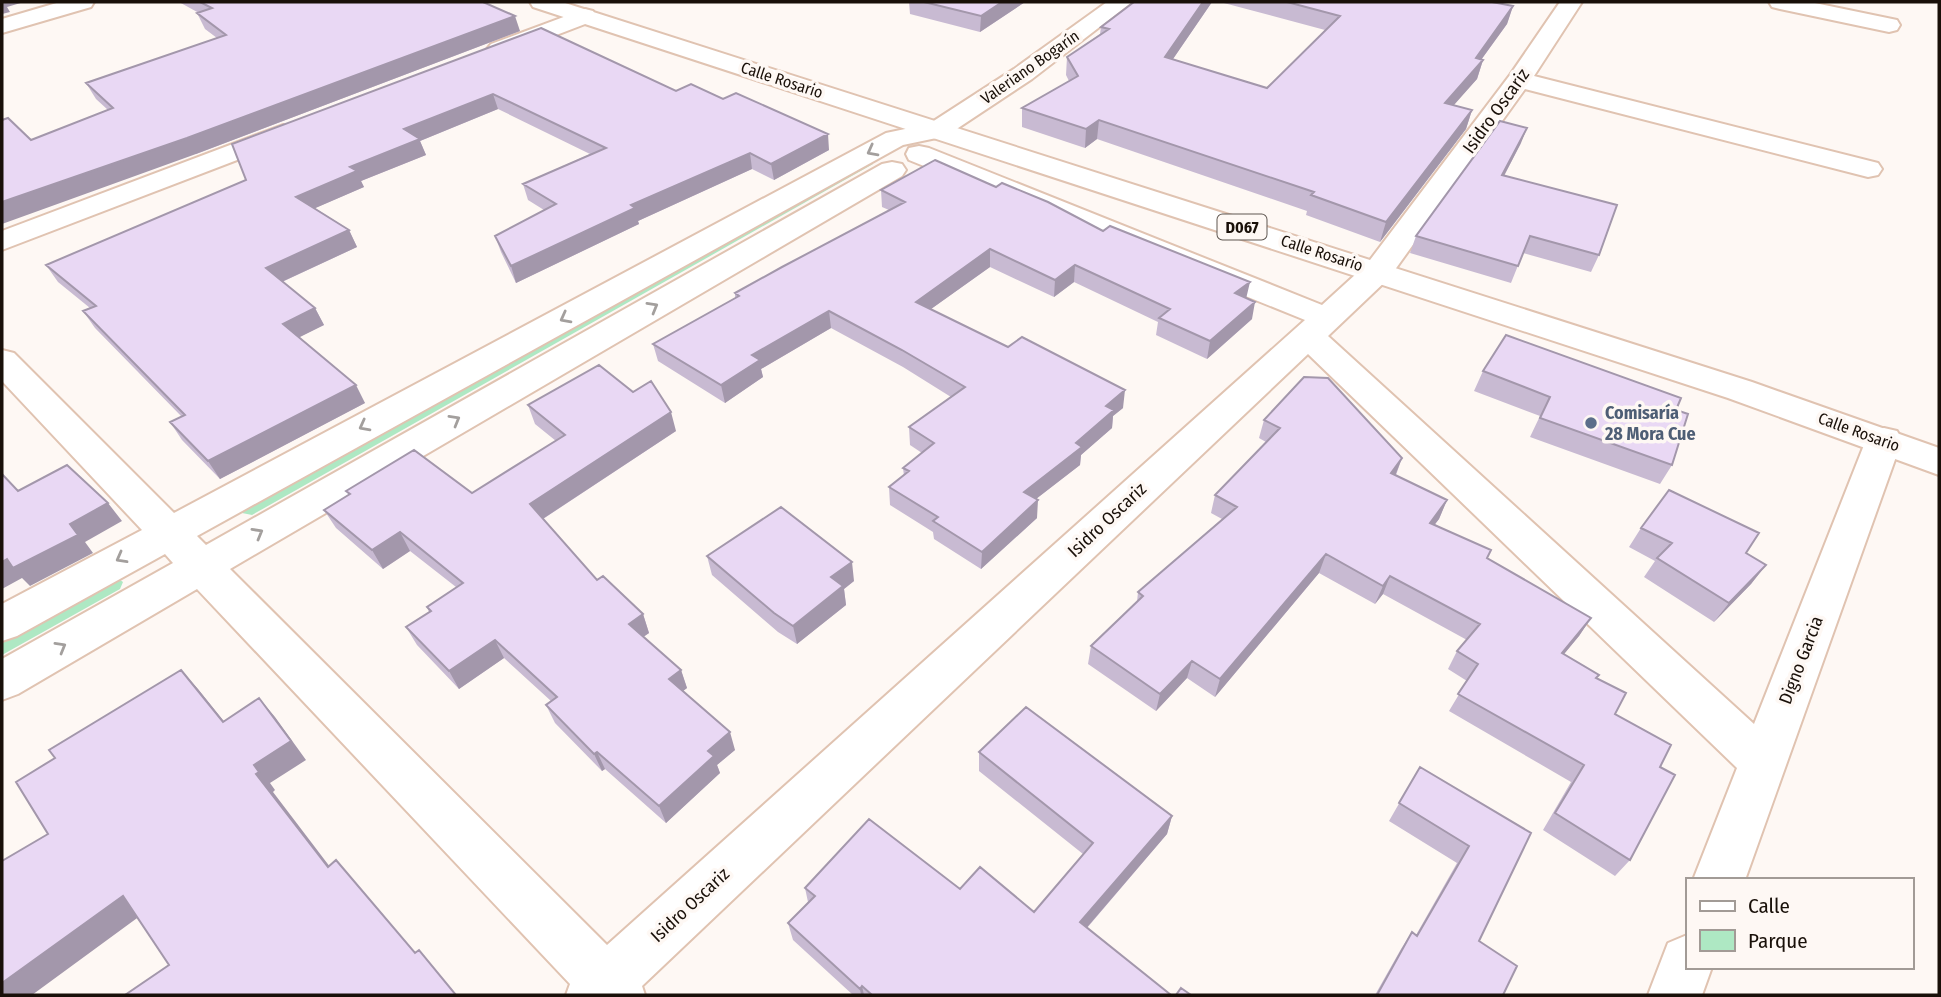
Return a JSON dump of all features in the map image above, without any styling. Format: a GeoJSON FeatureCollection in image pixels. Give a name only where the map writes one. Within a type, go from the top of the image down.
{"type":"FeatureCollection","features":[{"type":"Feature","properties":{"kind":"street"},"geometry":{"type":"LineString","coordinates":[[2,26],[83,2]]}},
{"type":"Feature","properties":{"kind":"street","name":"Calle Rosario"},"geometry":{"type":"LineString","coordinates":[[541,2],[928,142],[1089,178],[1740,390],[1939,461]]}},
{"type":"Feature","properties":{"kind":"street","name":"Valeriano Bogarín"},"geometry":{"type":"LineString","coordinates":[[2,681],[928,142],[1121,2]]}},
{"type":"Feature","properties":{"kind":"street","name":"Isidro Oscariz"},"geometry":{"type":"LineString","coordinates":[[606,991],[1378,271],[1519,80],[1571,2]]}},
{"type":"Feature","properties":{"kind":"street"},"geometry":{"type":"LineString","coordinates":[[1780,2],[1889,25]]}},
{"type":"Feature","properties":{"kind":"street"},"geometry":{"type":"LineString","coordinates":[[481,56],[585,16]]}},
{"type":"Feature","properties":{"kind":"street"},"geometry":{"type":"LineString","coordinates":[[1519,80],[1868,169]]}},
{"type":"Feature","properties":{"kind":"street"},"geometry":{"type":"LineString","coordinates":[[2,242],[300,126]]}},
{"type":"Feature","properties":{"kind":"street"},"geometry":{"type":"LineString","coordinates":[[2,624],[895,139],[928,142],[1052,207],[1317,326],[1763,762]]}},
{"type":"Feature","properties":{"kind":"street"},"geometry":{"type":"LineString","coordinates":[[1052,207],[1089,178]]}},
{"type":"Feature","properties":{"kind":"street"},"geometry":{"type":"LineString","coordinates":[[2,361],[606,991]]}},
{"type":"Feature","properties":{"kind":"street","name":"Digno Garcia"},"geometry":{"type":"LineString","coordinates":[[1719,878],[1884,440]]}},
{"type":"Feature","properties":{"kind":"street"},"geometry":{"type":"LineString","coordinates":[[1675,995],[1686,965]]}},
{"type":"Feature","properties":{"kind":"green space"},"geometry":{"type":"Polygon","coordinates":[[[870,160],[873,164],[252,515],[242,513],[245,508],[870,160]]]}},
{"type":"Feature","properties":{"kind":"green space"},"geometry":{"type":"Polygon","coordinates":[[[113,581],[123,582],[120,589],[2,655],[2,643],[113,581]]]}},
{"type":"Feature","properties":{"kind":"building"},"geometry":{"type":"Polygon","coordinates":[[[200,2],[483,2],[515,16],[187,138],[2,202],[2,120],[8,118],[31,140],[113,108],[86,83],[226,35],[197,13],[212,8],[200,2]]]}},
{"type":"Feature","properties":{"kind":"building"},"geometry":{"type":"Polygon","coordinates":[[[924,2],[1002,2],[981,16],[924,2]]]}},
{"type":"Feature","properties":{"kind":"building"},"geometry":{"type":"Polygon","coordinates":[[[1134,2],[1203,2],[1165,57],[1267,88],[1340,16],[1287,2],[1492,2],[1513,6],[1476,58],[1483,60],[1445,103],[1472,110],[1386,222],[1311,195],[1314,192],[1099,120],[1086,129],[1022,108],[1078,76],[1067,57],[1109,29],[1101,27],[1134,2]]]}},
{"type":"Feature","properties":{"kind":"building"},"geometry":{"type":"Polygon","coordinates":[[[541,28],[676,91],[691,84],[723,99],[736,93],[828,134],[771,164],[750,153],[631,205],[635,208],[511,266],[495,236],[556,204],[523,184],[606,148],[493,94],[404,129],[420,139],[350,167],[357,171],[296,197],[349,230],[266,268],[315,308],[283,324],[356,385],[208,461],[170,422],[185,415],[83,311],[96,306],[46,265],[246,180],[232,144],[541,28]]]}},
{"type":"Feature","properties":{"kind":"building"},"geometry":{"type":"Polygon","coordinates":[[[1500,121],[1527,128],[1502,175],[1617,205],[1599,255],[1530,236],[1518,266],[1416,236],[1500,121]]]}},
{"type":"Feature","properties":{"kind":"building"},"geometry":{"type":"Polygon","coordinates":[[[935,160],[996,187],[1002,183],[1048,202],[1103,231],[1110,226],[1250,282],[1235,293],[1255,302],[1210,341],[1159,318],[1170,309],[1075,265],[1055,280],[990,249],[916,302],[1008,347],[1022,337],[1125,390],[1106,406],[1114,410],[1076,443],[1082,447],[1024,492],[1038,500],[982,552],[933,521],[938,517],[889,487],[909,471],[903,468],[934,443],[909,427],[965,387],[829,311],[752,355],[760,360],[721,385],[653,344],[739,296],[735,293],[905,202],[881,190],[935,160]]]}},
{"type":"Feature","properties":{"kind":"building"},"geometry":{"type":"Polygon","coordinates":[[[1506,335],[1681,398],[1676,410],[1688,414],[1672,465],[1540,418],[1550,397],[1483,371],[1506,335]]]}},
{"type":"Feature","properties":{"kind":"building"},"geometry":{"type":"Polygon","coordinates":[[[599,365],[633,392],[651,381],[671,412],[530,504],[597,580],[603,576],[643,614],[629,624],[681,670],[669,679],[730,732],[708,751],[714,756],[659,806],[597,752],[594,754],[546,705],[557,697],[495,640],[449,671],[406,627],[431,611],[427,607],[463,583],[400,532],[372,550],[324,510],[350,494],[346,491],[414,450],[472,493],[565,435],[528,405],[599,365]]]}},
{"type":"Feature","properties":{"kind":"building"},"geometry":{"type":"Polygon","coordinates":[[[1304,377],[1328,378],[1402,458],[1391,473],[1447,500],[1430,523],[1491,550],[1487,558],[1591,618],[1562,653],[1599,675],[1596,678],[1626,693],[1615,714],[1671,745],[1660,767],[1675,775],[1630,860],[1555,813],[1584,765],[1458,694],[1478,664],[1457,651],[1480,624],[1390,576],[1383,586],[1326,554],[1220,679],[1192,661],[1160,694],[1091,646],[1143,596],[1138,592],[1237,507],[1215,495],[1280,428],[1264,420],[1304,377]]]}},
{"type":"Feature","properties":{"kind":"building"},"geometry":{"type":"Polygon","coordinates":[[[67,465],[108,503],[70,524],[78,535],[13,568],[7,559],[2,562],[2,474],[18,491],[67,465]]]}},
{"type":"Feature","properties":{"kind":"building"},"geometry":{"type":"Polygon","coordinates":[[[1669,490],[1759,533],[1746,553],[1766,565],[1729,603],[1657,558],[1672,543],[1641,528],[1669,490]]]}},
{"type":"Feature","properties":{"kind":"building"},"geometry":{"type":"Polygon","coordinates":[[[781,507],[852,562],[831,577],[843,586],[793,626],[707,556],[781,507]]]}},
{"type":"Feature","properties":{"kind":"building"},"geometry":{"type":"Polygon","coordinates":[[[181,670],[223,722],[259,698],[291,741],[254,765],[259,772],[256,774],[328,867],[336,860],[415,953],[419,950],[456,995],[125,995],[169,965],[123,896],[2,983],[2,861],[48,834],[16,782],[55,758],[49,750],[181,670]]]}},
{"type":"Feature","properties":{"kind":"building"},"geometry":{"type":"Polygon","coordinates":[[[1026,707],[1172,816],[1080,922],[1171,995],[872,995],[862,986],[860,989],[788,923],[815,896],[805,888],[869,819],[960,889],[980,867],[1034,912],[1093,843],[979,752],[1026,707]]]}},
{"type":"Feature","properties":{"kind":"building"},"geometry":{"type":"Polygon","coordinates":[[[1420,767],[1531,833],[1479,941],[1517,966],[1503,995],[1377,995],[1412,932],[1417,936],[1469,846],[1399,803],[1420,767]]]}},
{"type":"Feature","properties":{"kind":"building"},"geometry":{"type":"Polygon","coordinates":[[[1181,988],[1191,995],[1176,995],[1181,988]]]}},
{"type":"Feature","properties":{"kind":"place","name":"Comisaría 28 Mora Cue"},"geometry":{"type":"Point","coordinates":[1591,423]}}]}
